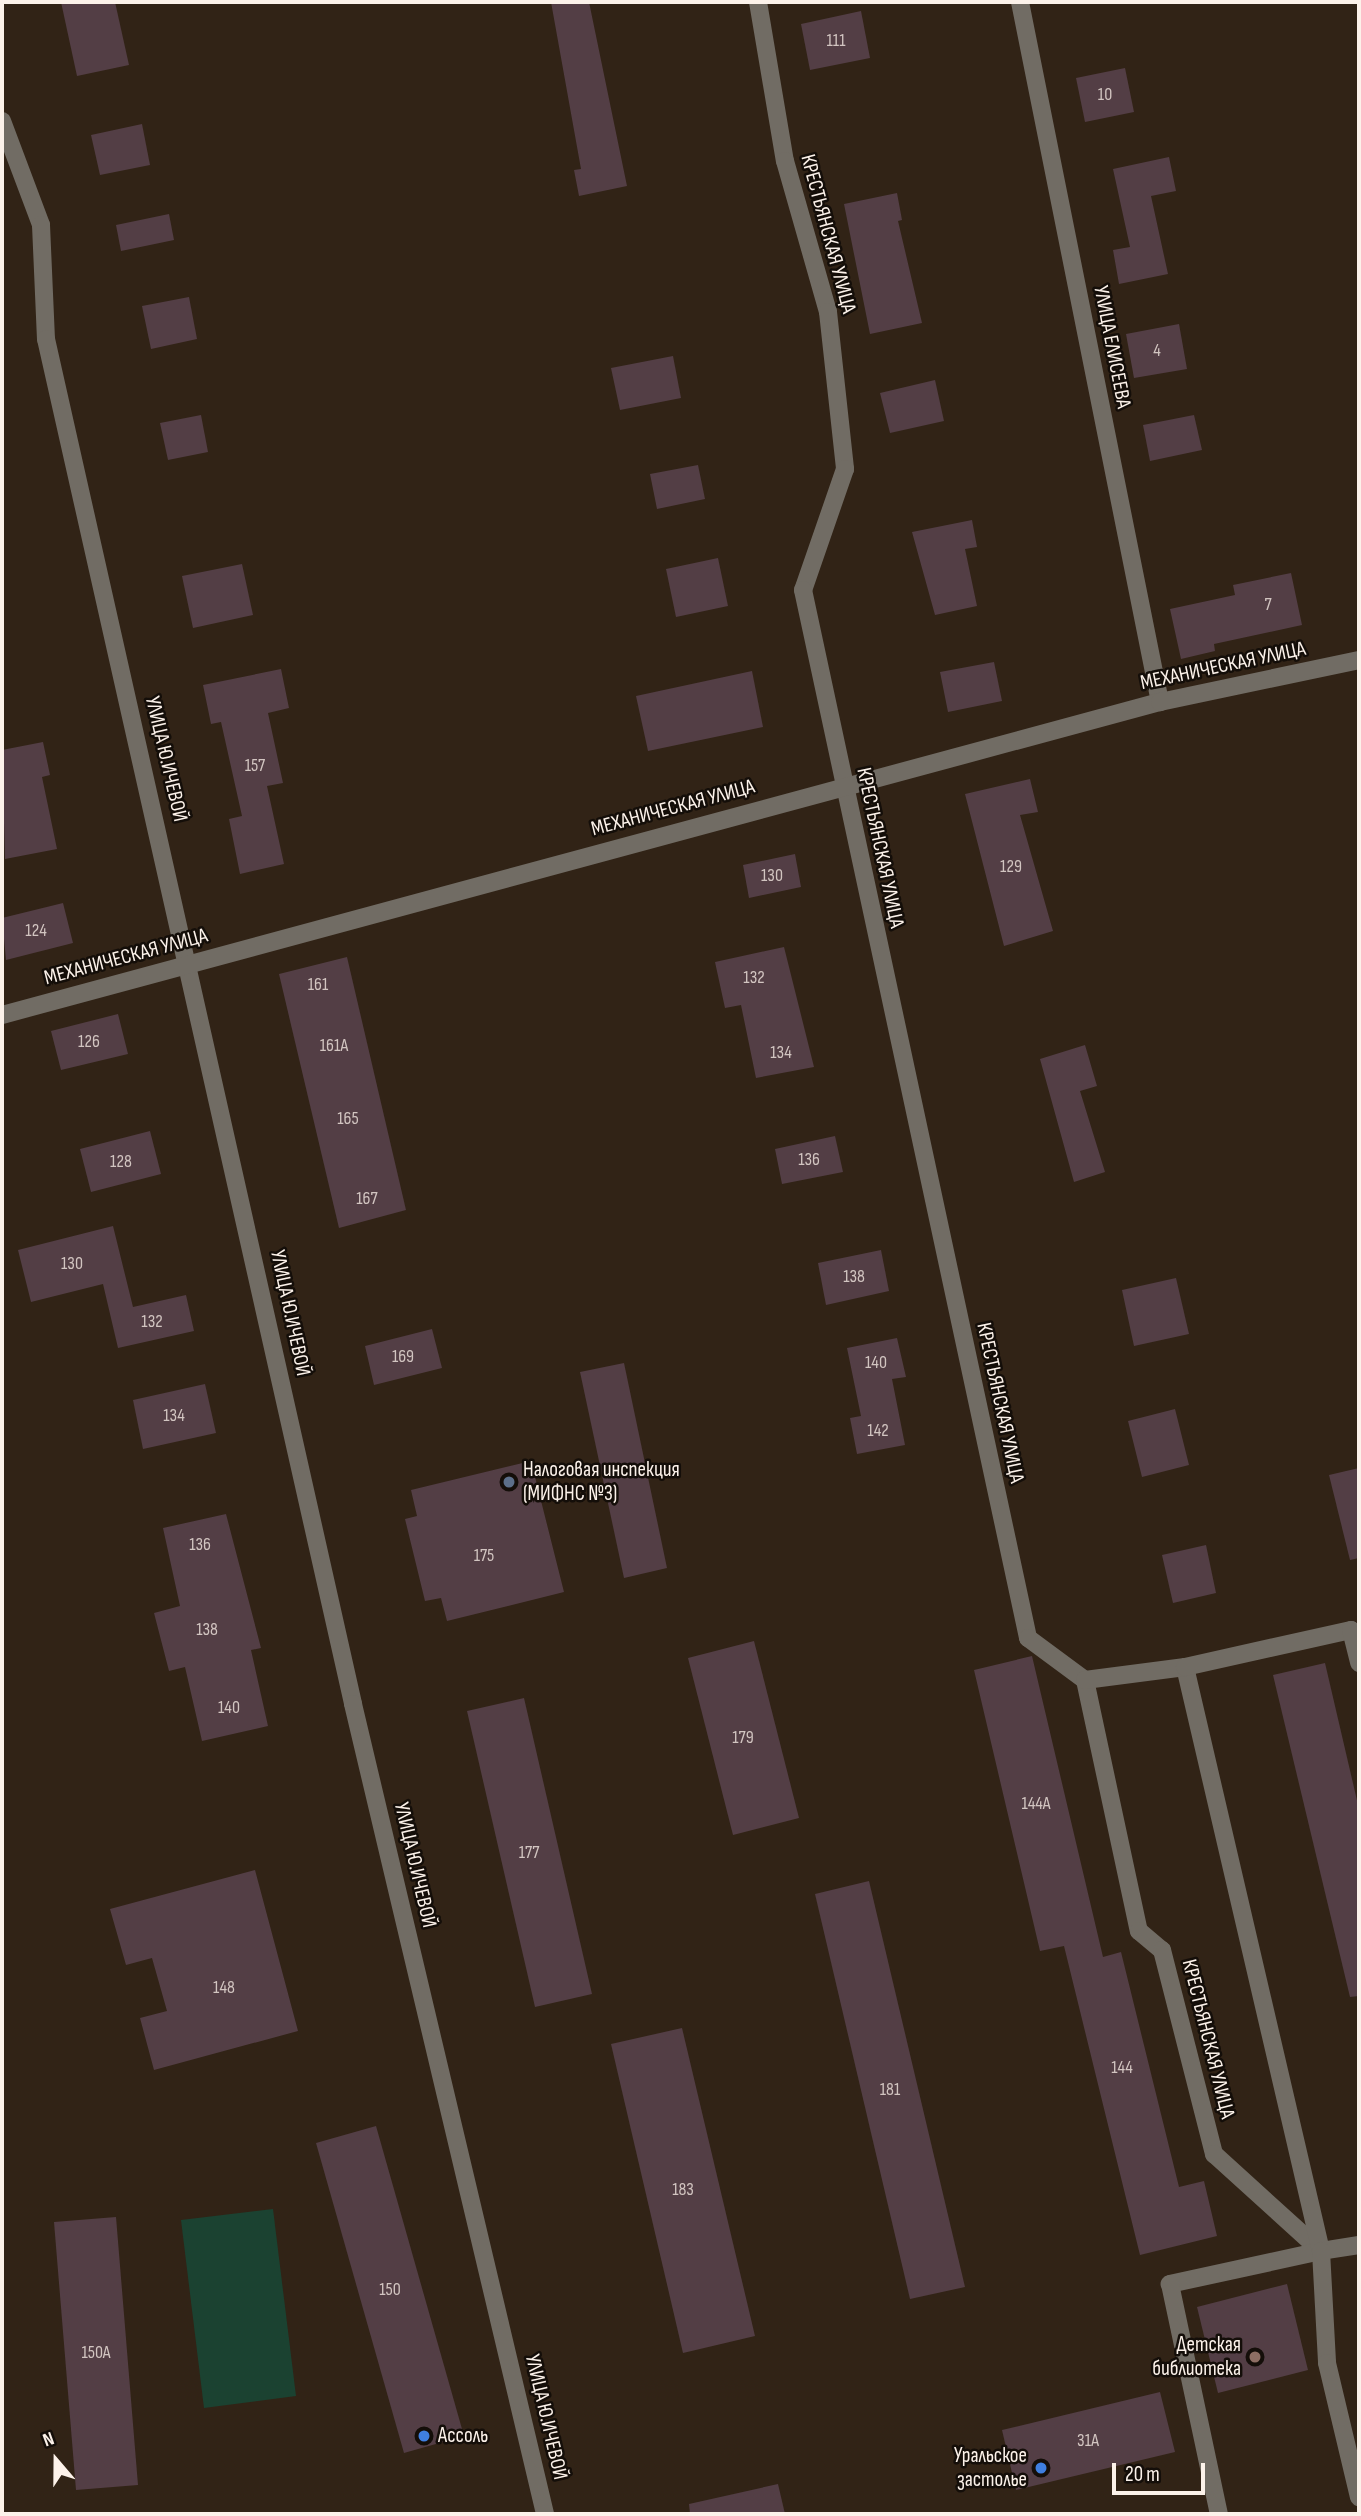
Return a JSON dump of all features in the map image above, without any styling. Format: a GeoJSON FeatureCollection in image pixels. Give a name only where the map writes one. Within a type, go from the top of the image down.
{"type":"FeatureCollection","features":[{"type":"Feature","properties":{"kind":"street","name":"КРЕСТЬЯНСКАЯ УЛИЦА"},"geometry":{"type":"LineString","coordinates":[[758,2],[785,162],[828,312],[845,469],[803,590],[1028,1639],[1085,1680],[1139,1931],[1162,1950],[1214,2154],[1321,2250]]}},
{"type":"Feature","properties":{"kind":"street","name":"УЛИЦА ЕЛИСЕЕВА"},"geometry":{"type":"LineString","coordinates":[[1020,2],[1160,702]]}},
{"type":"Feature","properties":{"kind":"street","name":"УЛИЦА Ю.ИЧЕВОЙ"},"geometry":{"type":"LineString","coordinates":[[2,121],[41,225],[46,339],[190,962],[353,1704],[545,2514]]}},
{"type":"Feature","properties":{"kind":"street","name":"МЕХАНИЧЕСКАЯ УЛИЦА"},"geometry":{"type":"LineString","coordinates":[[2,1015],[190,962],[1160,702],[1359,660]]}},
{"type":"Feature","properties":{"kind":"street"},"geometry":{"type":"LineString","coordinates":[[1085,1680],[1185,1667],[1351,1630],[1359,1663]]}},
{"type":"Feature","properties":{"kind":"street"},"geometry":{"type":"LineString","coordinates":[[1185,1667],[1321,2250],[1327,2363],[1359,2497]]}},
{"type":"Feature","properties":{"kind":"street"},"geometry":{"type":"LineString","coordinates":[[1219,2514],[1170,2284],[1321,2250],[1359,2245]]}},
{"type":"Feature","properties":{"kind":"green space"},"geometry":{"type":"Polygon","coordinates":[[[273,2209],[296,2396],[204,2408],[181,2220],[273,2209]]]}},
{"type":"Feature","properties":{"kind":"building"},"geometry":{"type":"Polygon","coordinates":[[[61,2],[115,2],[129,65],[77,76],[61,2]]]}},
{"type":"Feature","properties":{"kind":"building"},"geometry":{"type":"Polygon","coordinates":[[[551,2],[589,2],[627,186],[579,196],[574,170],[581,169],[551,2]]]}},
{"type":"Feature","properties":{"kind":"building"},"geometry":{"type":"Polygon","coordinates":[[[861,11],[870,58],[810,70],[801,24],[861,11]]]}},
{"type":"Feature","properties":{"kind":"building"},"geometry":{"type":"Polygon","coordinates":[[[1125,68],[1134,112],[1085,122],[1076,78],[1125,68]]]}},
{"type":"Feature","properties":{"kind":"building"},"geometry":{"type":"Polygon","coordinates":[[[142,124],[150,165],[100,175],[91,135],[142,124]]]}},
{"type":"Feature","properties":{"kind":"building"},"geometry":{"type":"Polygon","coordinates":[[[1169,157],[1176,191],[1151,196],[1168,274],[1119,284],[1113,250],[1130,247],[1113,169],[1169,157]]]}},
{"type":"Feature","properties":{"kind":"building"},"geometry":{"type":"Polygon","coordinates":[[[897,193],[902,220],[898,221],[922,323],[870,334],[844,204],[897,193]]]}},
{"type":"Feature","properties":{"kind":"building"},"geometry":{"type":"Polygon","coordinates":[[[169,214],[174,240],[121,251],[116,225],[169,214]]]}},
{"type":"Feature","properties":{"kind":"building"},"geometry":{"type":"Polygon","coordinates":[[[189,297],[197,339],[151,349],[142,306],[189,297]]]}},
{"type":"Feature","properties":{"kind":"building"},"geometry":{"type":"Polygon","coordinates":[[[1179,324],[1187,369],[1134,378],[1126,334],[1179,324]]]}},
{"type":"Feature","properties":{"kind":"building"},"geometry":{"type":"Polygon","coordinates":[[[673,356],[681,398],[620,410],[611,368],[673,356]]]}},
{"type":"Feature","properties":{"kind":"building"},"geometry":{"type":"Polygon","coordinates":[[[935,380],[944,421],[890,433],[880,393],[935,380]]]}},
{"type":"Feature","properties":{"kind":"building"},"geometry":{"type":"Polygon","coordinates":[[[201,415],[208,452],[168,460],[160,423],[201,415]]]}},
{"type":"Feature","properties":{"kind":"building"},"geometry":{"type":"Polygon","coordinates":[[[1194,415],[1202,450],[1150,461],[1143,425],[1194,415]]]}},
{"type":"Feature","properties":{"kind":"building"},"geometry":{"type":"Polygon","coordinates":[[[698,465],[705,499],[657,509],[650,474],[698,465]]]}},
{"type":"Feature","properties":{"kind":"building"},"geometry":{"type":"Polygon","coordinates":[[[972,520],[977,547],[965,549],[977,606],[935,615],[912,532],[972,520]]]}},
{"type":"Feature","properties":{"kind":"building"},"geometry":{"type":"Polygon","coordinates":[[[718,558],[728,606],[676,617],[666,569],[718,558]]]}},
{"type":"Feature","properties":{"kind":"building"},"geometry":{"type":"Polygon","coordinates":[[[242,564],[253,615],[193,628],[182,576],[242,564]]]}},
{"type":"Feature","properties":{"kind":"building"},"geometry":{"type":"Polygon","coordinates":[[[1291,573],[1302,625],[1214,644],[1215,651],[1181,659],[1170,609],[1235,595],[1233,585],[1291,573]]]}},
{"type":"Feature","properties":{"kind":"building"},"geometry":{"type":"Polygon","coordinates":[[[994,662],[1002,701],[948,712],[940,672],[994,662]]]}},
{"type":"Feature","properties":{"kind":"building"},"geometry":{"type":"Polygon","coordinates":[[[281,669],[289,708],[268,713],[283,783],[267,786],[284,864],[240,874],[229,819],[242,816],[221,722],[211,724],[203,685],[281,669]]]}},
{"type":"Feature","properties":{"kind":"building"},"geometry":{"type":"Polygon","coordinates":[[[752,671],[763,727],[648,751],[636,696],[752,671]]]}},
{"type":"Feature","properties":{"kind":"building"},"geometry":{"type":"Polygon","coordinates":[[[43,742],[50,775],[42,777],[57,849],[5,859],[2,750],[43,742]]]}},
{"type":"Feature","properties":{"kind":"building"},"geometry":{"type":"Polygon","coordinates":[[[1030,779],[1038,812],[1020,815],[1053,931],[1004,946],[965,794],[1030,779]]]}},
{"type":"Feature","properties":{"kind":"building"},"geometry":{"type":"Polygon","coordinates":[[[795,854],[801,887],[749,898],[743,865],[795,854]]]}},
{"type":"Feature","properties":{"kind":"building"},"geometry":{"type":"Polygon","coordinates":[[[63,903],[73,943],[6,960],[2,918],[63,903]]]}},
{"type":"Feature","properties":{"kind":"building"},"geometry":{"type":"Polygon","coordinates":[[[784,947],[814,1067],[756,1078],[741,1005],[725,1008],[715,962],[784,947]]]}},
{"type":"Feature","properties":{"kind":"building"},"geometry":{"type":"Polygon","coordinates":[[[347,957],[406,1210],[339,1228],[279,974],[347,957]]]}},
{"type":"Feature","properties":{"kind":"building"},"geometry":{"type":"Polygon","coordinates":[[[118,1014],[128,1054],[61,1070],[51,1031],[118,1014]]]}},
{"type":"Feature","properties":{"kind":"building"},"geometry":{"type":"Polygon","coordinates":[[[1085,1045],[1097,1086],[1080,1091],[1105,1172],[1074,1182],[1040,1059],[1085,1045]]]}},
{"type":"Feature","properties":{"kind":"building"},"geometry":{"type":"Polygon","coordinates":[[[150,1131],[161,1174],[91,1192],[80,1149],[150,1131]]]}},
{"type":"Feature","properties":{"kind":"building"},"geometry":{"type":"Polygon","coordinates":[[[835,1136],[843,1172],[782,1184],[775,1149],[835,1136]]]}},
{"type":"Feature","properties":{"kind":"building"},"geometry":{"type":"Polygon","coordinates":[[[113,1226],[133,1307],[186,1295],[194,1331],[118,1348],[103,1284],[31,1302],[18,1250],[113,1226]]]}},
{"type":"Feature","properties":{"kind":"building"},"geometry":{"type":"Polygon","coordinates":[[[881,1250],[889,1291],[826,1305],[818,1263],[881,1250]]]}},
{"type":"Feature","properties":{"kind":"building"},"geometry":{"type":"Polygon","coordinates":[[[1176,1278],[1189,1334],[1134,1346],[1122,1290],[1176,1278]]]}},
{"type":"Feature","properties":{"kind":"building"},"geometry":{"type":"Polygon","coordinates":[[[432,1329],[442,1368],[374,1385],[365,1346],[432,1329]]]}},
{"type":"Feature","properties":{"kind":"building"},"geometry":{"type":"Polygon","coordinates":[[[897,1338],[906,1377],[892,1379],[905,1445],[857,1454],[850,1418],[861,1416],[847,1348],[897,1338]]]}},
{"type":"Feature","properties":{"kind":"building"},"geometry":{"type":"Polygon","coordinates":[[[624,1363],[667,1568],[624,1578],[580,1372],[624,1363]]]}},
{"type":"Feature","properties":{"kind":"building"},"geometry":{"type":"Polygon","coordinates":[[[205,1384],[216,1433],[143,1449],[133,1400],[205,1384]]]}},
{"type":"Feature","properties":{"kind":"building"},"geometry":{"type":"Polygon","coordinates":[[[1175,1409],[1189,1465],[1142,1477],[1128,1421],[1175,1409]]]}},
{"type":"Feature","properties":{"kind":"building"},"geometry":{"type":"Polygon","coordinates":[[[531,1461],[564,1592],[447,1621],[441,1598],[425,1601],[405,1519],[417,1516],[411,1490],[531,1461]]]}},
{"type":"Feature","properties":{"kind":"building"},"geometry":{"type":"Polygon","coordinates":[[[1359,1468],[1359,1558],[1350,1560],[1329,1475],[1359,1468]]]}},
{"type":"Feature","properties":{"kind":"building"},"geometry":{"type":"Polygon","coordinates":[[[226,1514],[261,1648],[251,1650],[268,1726],[202,1741],[185,1667],[169,1671],[154,1613],[180,1606],[163,1528],[226,1514]]]}},
{"type":"Feature","properties":{"kind":"building"},"geometry":{"type":"Polygon","coordinates":[[[1206,1545],[1216,1593],[1173,1603],[1162,1555],[1206,1545]]]}},
{"type":"Feature","properties":{"kind":"building"},"geometry":{"type":"Polygon","coordinates":[[[754,1641],[799,1818],[733,1835],[688,1658],[754,1641]]]}},
{"type":"Feature","properties":{"kind":"building"},"geometry":{"type":"Polygon","coordinates":[[[1032,1656],[1103,1957],[1121,1952],[1179,2187],[1204,2181],[1217,2236],[1140,2255],[1064,1946],[1040,1951],[974,1670],[1032,1656]]]}},
{"type":"Feature","properties":{"kind":"building"},"geometry":{"type":"Polygon","coordinates":[[[1325,1663],[1359,1809],[1359,1996],[1350,1997],[1273,1675],[1325,1663]]]}},
{"type":"Feature","properties":{"kind":"building"},"geometry":{"type":"Polygon","coordinates":[[[524,1698],[592,1994],[535,2007],[467,1711],[524,1698]]]}},
{"type":"Feature","properties":{"kind":"building"},"geometry":{"type":"Polygon","coordinates":[[[255,1870],[298,2031],[154,2070],[140,2018],[167,2011],[152,1958],[126,1965],[110,1909],[255,1870]]]}},
{"type":"Feature","properties":{"kind":"building"},"geometry":{"type":"Polygon","coordinates":[[[869,1881],[965,2287],[910,2299],[815,1894],[869,1881]]]}},
{"type":"Feature","properties":{"kind":"building"},"geometry":{"type":"Polygon","coordinates":[[[682,2028],[755,2336],[683,2353],[611,2044],[682,2028]]]}},
{"type":"Feature","properties":{"kind":"building"},"geometry":{"type":"Polygon","coordinates":[[[376,2126],[464,2436],[404,2453],[316,2143],[376,2126]]]}},
{"type":"Feature","properties":{"kind":"building"},"geometry":{"type":"Polygon","coordinates":[[[116,2217],[138,2485],[76,2490],[54,2222],[116,2217]]]}},
{"type":"Feature","properties":{"kind":"building"},"geometry":{"type":"Polygon","coordinates":[[[1287,2284],[1308,2370],[1218,2393],[1197,2307],[1287,2284]]]}},
{"type":"Feature","properties":{"kind":"building"},"geometry":{"type":"Polygon","coordinates":[[[1160,2392],[1175,2452],[1016,2490],[1002,2430],[1160,2392]]]}},
{"type":"Feature","properties":{"kind":"building"},"geometry":{"type":"Polygon","coordinates":[[[778,2484],[785,2514],[690,2514],[689,2504],[778,2484]]]}},
{"type":"Feature","properties":{"kind":"place","name":"Налоговая инспекция (МИФНС №3)"},"geometry":{"type":"Point","coordinates":[509,1482]}},
{"type":"Feature","properties":{"kind":"place","name":"Детская библиотека"},"geometry":{"type":"Point","coordinates":[1255,2357]}},
{"type":"Feature","properties":{"kind":"place","name":"Ассоль"},"geometry":{"type":"Point","coordinates":[424,2436]}},
{"type":"Feature","properties":{"kind":"place","name":"Уральское застолье"},"geometry":{"type":"Point","coordinates":[1041,2468]}}]}
